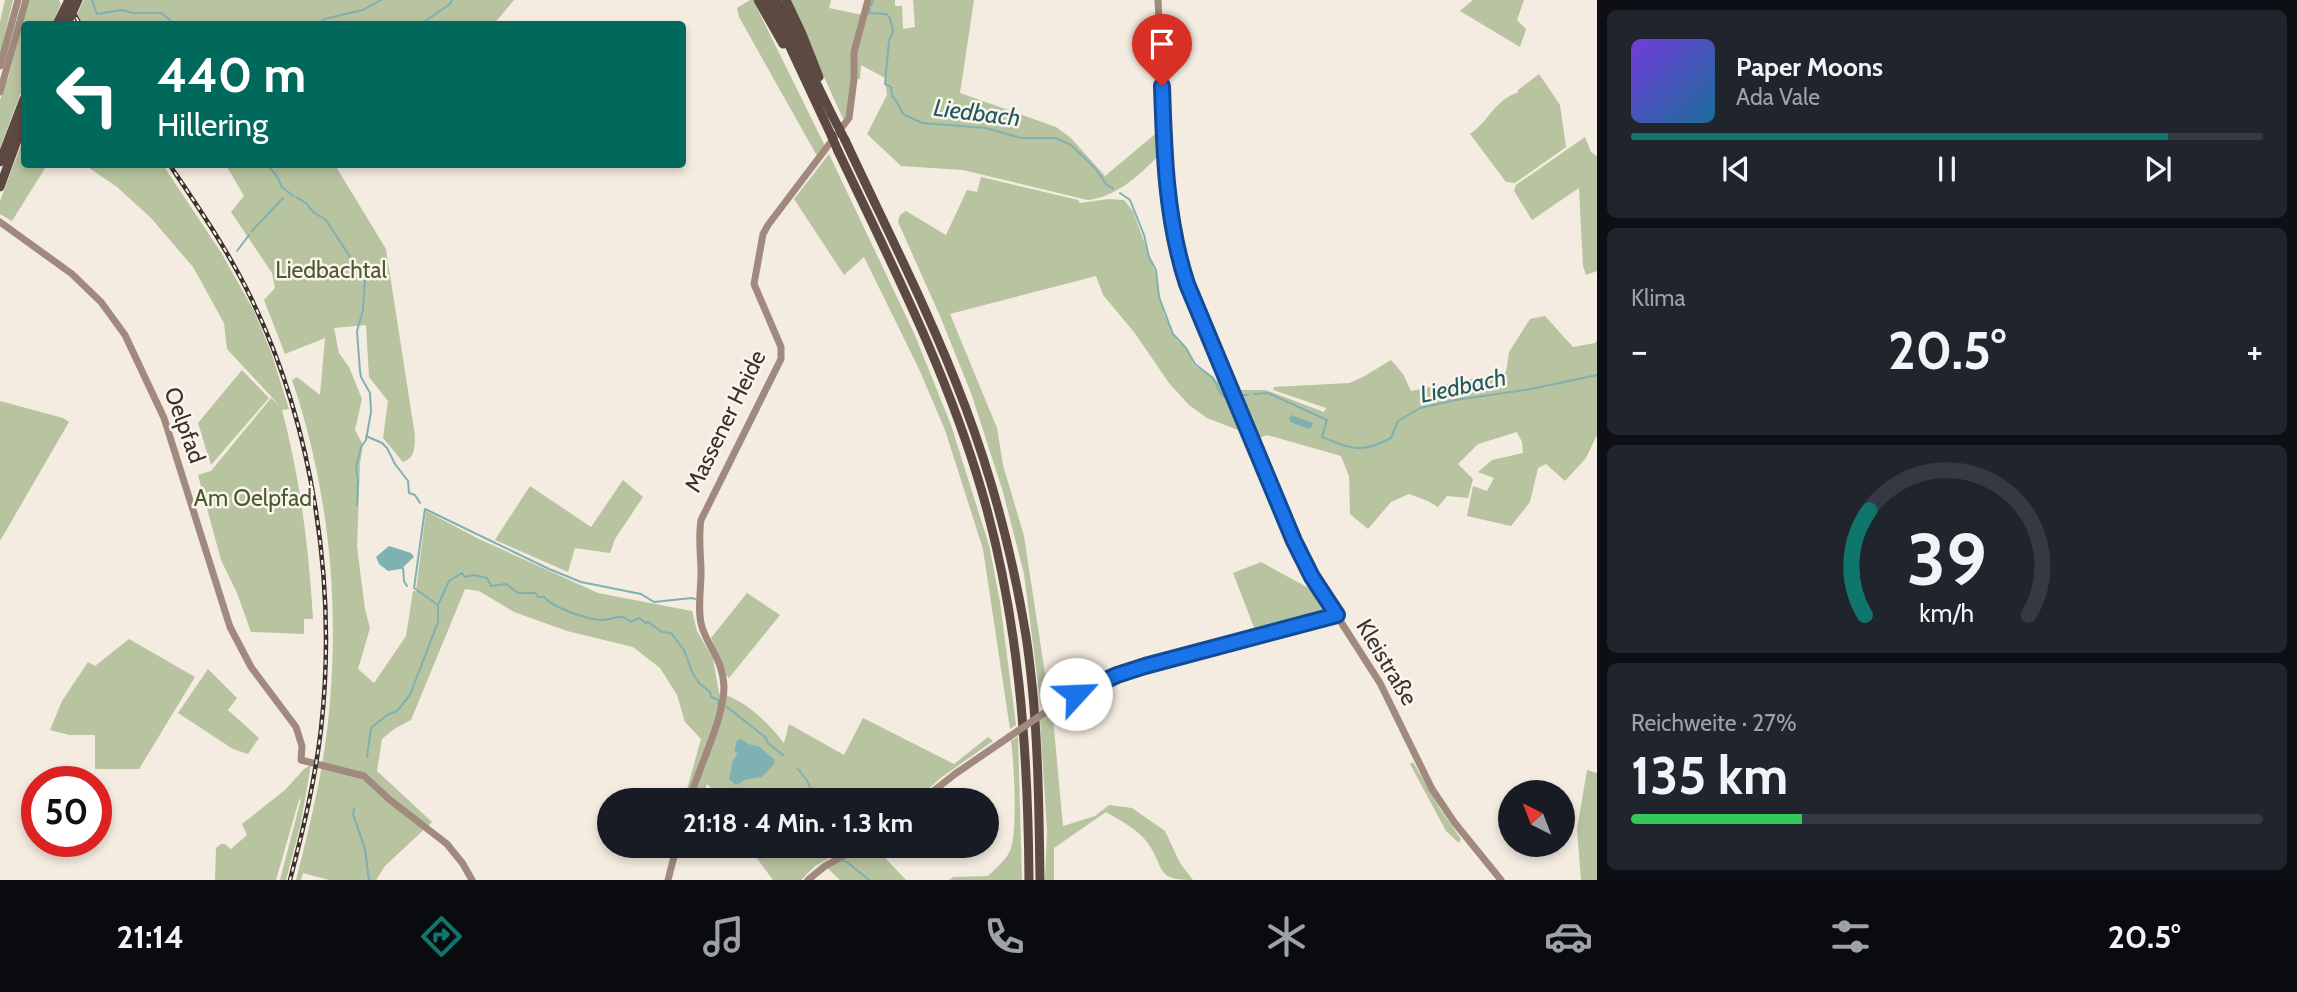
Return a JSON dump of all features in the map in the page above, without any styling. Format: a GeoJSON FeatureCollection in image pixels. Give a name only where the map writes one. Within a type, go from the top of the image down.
{"type":"FeatureCollection","features":[{"type":"Feature","properties":{"kind":"highway"},"geometry":{"type":"LineString","coordinates":[[58,21],[69,0]]}},
{"type":"Feature","properties":{"kind":"highway"},"geometry":{"type":"LineString","coordinates":[[68,21],[78,0]]}},
{"type":"Feature","properties":{"kind":"highway"},"geometry":{"type":"LineString","coordinates":[[758,0],[803,76]]}},
{"type":"Feature","properties":{"kind":"highway"},"geometry":{"type":"LineString","coordinates":[[768,0],[915,313],[955,410],[992,528],[1008,602],[1020,685],[1025,739],[1029,880]]}},
{"type":"Feature","properties":{"kind":"highway"},"geometry":{"type":"LineString","coordinates":[[776,0],[927,314],[965,405],[1002,525],[1026,636],[1032,684],[1040,827],[1040,880]]}},
{"type":"Feature","properties":{"kind":"highway"},"geometry":{"type":"LineString","coordinates":[[786,0],[814,63],[832,116]]}},
{"type":"Feature","properties":{"kind":"highway"},"geometry":{"type":"LineString","coordinates":[[0,162],[21,107]]}},
{"type":"Feature","properties":{"kind":"highway"},"geometry":{"type":"LineString","coordinates":[[0,187],[21,129]]}},
{"type":"Feature","properties":{"kind":"street"},"geometry":{"type":"LineString","coordinates":[[0,66],[18,0]]}},
{"type":"Feature","properties":{"kind":"street"},"geometry":{"type":"LineString","coordinates":[[0,92],[26,0]]}},
{"type":"Feature","properties":{"kind":"street","name":"Massener Heide"},"geometry":{"type":"LineString","coordinates":[[693,788],[724,693],[718,658],[701,623],[701,520],[781,359],[781,347],[754,284],[763,234],[849,118],[854,52],[869,0]]}},
{"type":"Feature","properties":{"kind":"street"},"geometry":{"type":"LineString","coordinates":[[1158,0],[1168,200],[1181,266],[1197,313],[1287,527],[1312,577],[1337,615]]}},
{"type":"Feature","properties":{"kind":"street","name":"Oelpfad"},"geometry":{"type":"LineString","coordinates":[[0,222],[72,274],[101,302],[130,344],[163,418],[230,627],[251,667],[296,727],[302,746],[301,760],[364,776],[447,844],[463,864],[471,880]]}},
{"type":"Feature","properties":{"kind":"street","name":"Kleistraße"},"geometry":{"type":"LineString","coordinates":[[937,788],[1047,711],[1090,686],[1117,675],[1337,615],[1381,682],[1432,789],[1454,822],[1502,880]]}},
{"type":"Feature","properties":{"kind":"street"},"geometry":{"type":"LineString","coordinates":[[668,880],[674,858]]}},
{"type":"Feature","properties":{"kind":"street"},"geometry":{"type":"LineString","coordinates":[[807,880],[839,858]]}},
{"type":"Feature","properties":{"kind":"green space"},"geometry":{"type":"Polygon","coordinates":[[[5,0],[13,0],[0,56],[0,22],[5,0]]]}},
{"type":"Feature","properties":{"kind":"green space"},"geometry":{"type":"Polygon","coordinates":[[[28,0],[59,0],[61,4],[53,21],[23,21],[28,0]]]}},
{"type":"Feature","properties":{"kind":"green space"},"geometry":{"type":"Polygon","coordinates":[[[84,0],[514,0],[496,21],[81,21],[77,14],[84,0]]]}},
{"type":"Feature","properties":{"kind":"green space"},"geometry":{"type":"Polygon","coordinates":[[[753,0],[825,146],[817,156],[739,17],[737,8],[753,0]]]}},
{"type":"Feature","properties":{"kind":"green space"},"geometry":{"type":"Polygon","coordinates":[[[789,0],[831,0],[829,8],[863,15],[845,123],[789,0]]]}},
{"type":"Feature","properties":{"kind":"green space"},"geometry":{"type":"Polygon","coordinates":[[[870,0],[895,0],[895,6],[902,6],[903,29],[915,27],[913,0],[974,0],[960,93],[1056,127],[1071,138],[1105,176],[1154,135],[1160,134],[1160,151],[1157,157],[1116,191],[1087,200],[963,170],[901,166],[867,134],[887,95],[885,78],[861,65],[860,79],[855,79],[855,59],[870,0]]]}},
{"type":"Feature","properties":{"kind":"green space"},"geometry":{"type":"Polygon","coordinates":[[[1473,0],[1524,0],[1517,20],[1526,29],[1520,47],[1460,11],[1473,0]]]}},
{"type":"Feature","properties":{"kind":"green space"},"geometry":{"type":"Polygon","coordinates":[[[21,28],[21,92],[0,148],[0,100],[21,28]]]}},
{"type":"Feature","properties":{"kind":"green space"},"geometry":{"type":"Polygon","coordinates":[[[1539,74],[1560,105],[1566,147],[1515,183],[1506,182],[1470,134],[1503,100],[1517,93],[1539,74]]]}},
{"type":"Feature","properties":{"kind":"green space"},"geometry":{"type":"Polygon","coordinates":[[[1585,137],[1591,152],[1597,156],[1597,271],[1586,275],[1583,266],[1579,188],[1532,220],[1514,191],[1516,185],[1585,137]]]}},
{"type":"Feature","properties":{"kind":"green space"},"geometry":{"type":"Polygon","coordinates":[[[21,145],[21,168],[45,168],[12,221],[0,214],[0,201],[21,145]]]}},
{"type":"Feature","properties":{"kind":"green space"},"geometry":{"type":"Polygon","coordinates":[[[829,154],[914,333],[951,425],[989,545],[1000,602],[1016,725],[1010,729],[983,549],[945,430],[919,369],[864,257],[844,275],[794,199],[829,154]]]}},
{"type":"Feature","properties":{"kind":"green space","name":"Am Oelpfad"},"geometry":{"type":"Polygon","coordinates":[[[89,168],[165,168],[222,254],[254,311],[271,352],[289,409],[282,410],[299,487],[313,619],[304,619],[304,634],[251,632],[221,560],[198,475],[211,471],[271,398],[280,406],[227,349],[224,323],[193,267],[151,218],[117,187],[89,168]]]}},
{"type":"Feature","properties":{"kind":"green space","name":"Liedbachtal"},"geometry":{"type":"Polygon","coordinates":[[[228,168],[337,168],[386,249],[415,436],[414,452],[403,462],[383,438],[388,401],[369,377],[366,325],[334,328],[339,353],[349,367],[362,399],[355,430],[363,445],[357,547],[370,628],[358,669],[374,683],[406,636],[413,591],[416,591],[426,511],[479,539],[598,593],[692,611],[697,631],[713,659],[719,693],[747,706],[784,743],[789,724],[844,755],[863,718],[954,764],[988,737],[993,741],[929,788],[712,788],[707,784],[706,788],[687,788],[701,739],[685,722],[677,695],[660,668],[633,647],[567,631],[514,612],[479,591],[465,589],[411,720],[382,739],[377,771],[432,822],[385,866],[376,880],[329,880],[303,873],[301,880],[296,880],[324,755],[333,628],[332,586],[322,502],[315,461],[292,380],[297,377],[320,395],[325,338],[285,354],[264,300],[275,288],[272,273],[231,212],[244,196],[228,168]],[[737,740],[734,749],[737,754],[732,762],[729,779],[743,782],[774,759],[759,746],[737,740]]]}},
{"type":"Feature","properties":{"kind":"green space"},"geometry":{"type":"Polygon","coordinates":[[[981,177],[1078,200],[1080,203],[1124,200],[1133,211],[1155,272],[1164,314],[1177,341],[1186,348],[1194,365],[1223,385],[1243,432],[1207,418],[1189,405],[1169,383],[1134,332],[1103,295],[1096,276],[950,314],[997,428],[1003,465],[1024,536],[1049,700],[1041,707],[1024,574],[1003,492],[971,393],[898,222],[900,215],[906,211],[946,235],[967,190],[977,192],[981,177]]]}},
{"type":"Feature","properties":{"kind":"green space"},"geometry":{"type":"Polygon","coordinates":[[[1545,316],[1573,347],[1595,343],[1597,340],[1597,435],[1586,458],[1565,481],[1546,464],[1538,468],[1530,502],[1511,526],[1467,516],[1473,486],[1487,491],[1494,478],[1478,472],[1492,460],[1523,453],[1517,432],[1478,444],[1458,464],[1473,479],[1468,498],[1447,496],[1438,507],[1409,494],[1391,502],[1368,529],[1350,514],[1349,476],[1341,456],[1267,435],[1255,440],[1235,393],[1237,390],[1266,390],[1324,412],[1326,408],[1273,390],[1274,387],[1349,383],[1391,360],[1403,374],[1411,391],[1506,372],[1509,352],[1530,319],[1545,316]]]}},
{"type":"Feature","properties":{"kind":"green space"},"geometry":{"type":"Polygon","coordinates":[[[242,370],[269,398],[211,465],[198,423],[242,370]]]}},
{"type":"Feature","properties":{"kind":"green space"},"geometry":{"type":"Polygon","coordinates":[[[0,401],[69,422],[0,541],[0,401]]]}},
{"type":"Feature","properties":{"kind":"green space"},"geometry":{"type":"Polygon","coordinates":[[[623,480],[643,497],[615,539],[610,553],[575,548],[568,572],[495,540],[530,486],[591,527],[623,480]]]}},
{"type":"Feature","properties":{"kind":"green space"},"geometry":{"type":"Polygon","coordinates":[[[1261,562],[1314,591],[1324,605],[1321,611],[1255,630],[1233,573],[1261,562]]]}},
{"type":"Feature","properties":{"kind":"green space"},"geometry":{"type":"Polygon","coordinates":[[[747,593],[780,615],[729,678],[711,638],[747,593]]]}},
{"type":"Feature","properties":{"kind":"green space"},"geometry":{"type":"Polygon","coordinates":[[[129,639],[195,677],[139,769],[95,766],[95,735],[69,735],[50,730],[62,701],[88,662],[95,666],[129,639]]]}},
{"type":"Feature","properties":{"kind":"green space"},"geometry":{"type":"Polygon","coordinates":[[[208,669],[237,698],[228,710],[259,738],[248,754],[233,749],[178,713],[208,669]]]}},
{"type":"Feature","properties":{"kind":"green space"},"geometry":{"type":"Polygon","coordinates":[[[1117,676],[1119,679],[1053,718],[1063,826],[1095,816],[1109,805],[1132,808],[1165,831],[1180,863],[1193,880],[1166,875],[1143,837],[1106,812],[1054,848],[1054,880],[1045,880],[1047,831],[1040,720],[1062,703],[1117,676]]]}},
{"type":"Feature","properties":{"kind":"green space"},"geometry":{"type":"Polygon","coordinates":[[[1018,736],[1022,880],[949,880],[953,877],[988,876],[1010,851],[1015,814],[1011,741],[1018,736]]]}},
{"type":"Feature","properties":{"kind":"green space"},"geometry":{"type":"Polygon","coordinates":[[[1413,762],[1461,839],[1459,843],[1446,831],[1410,764],[1413,762]]]}},
{"type":"Feature","properties":{"kind":"green space"},"geometry":{"type":"Polygon","coordinates":[[[311,765],[300,827],[286,880],[280,880],[301,799],[276,880],[215,880],[216,848],[225,844],[231,849],[247,835],[242,824],[285,790],[311,765]]]}},
{"type":"Feature","properties":{"kind":"green space"},"geometry":{"type":"Polygon","coordinates":[[[1587,770],[1597,773],[1597,880],[1581,880],[1577,829],[1587,770]]]}},
{"type":"Feature","properties":{"kind":"green space"},"geometry":{"type":"Polygon","coordinates":[[[757,858],[829,858],[815,866],[801,880],[773,880],[757,858]]]}},
{"type":"Feature","properties":{"kind":"green space"},"geometry":{"type":"Polygon","coordinates":[[[840,858],[885,858],[906,880],[840,880],[825,866],[840,858]]]}},
{"type":"Feature","properties":{"kind":"water"},"geometry":{"type":"Polygon","coordinates":[[[1291,415],[1313,423],[1312,427],[1308,429],[1291,422],[1291,415]]]}},
{"type":"Feature","properties":{"kind":"water"},"geometry":{"type":"Polygon","coordinates":[[[389,546],[411,553],[414,557],[401,569],[388,571],[379,564],[376,557],[389,546]]]}},
{"type":"Feature","properties":{"kind":"water"},"geometry":{"type":"Polygon","coordinates":[[[737,740],[759,746],[775,763],[762,777],[748,779],[736,785],[729,779],[732,762],[737,754],[734,750],[737,740]]]}},
{"type":"Feature","properties":{"kind":"waterway"},"geometry":{"type":"LineString","coordinates":[[92,0],[97,14],[121,10],[161,13],[171,21]]}},
{"type":"Feature","properties":{"kind":"waterway","name":"Liedbach"},"geometry":{"type":"LineString","coordinates":[[322,21],[363,10],[381,0]]}},
{"type":"Feature","properties":{"kind":"waterway"},"geometry":{"type":"LineString","coordinates":[[425,21],[452,0]]}},
{"type":"Feature","properties":{"kind":"waterway","name":"Liedbach"},"geometry":{"type":"LineString","coordinates":[[871,6],[873,0]]}},
{"type":"Feature","properties":{"kind":"waterway","name":"Liedbach"},"geometry":{"type":"LineString","coordinates":[[870,9],[869,13],[886,14],[890,18],[893,31],[889,41],[885,84],[891,87],[892,96],[903,114],[922,123],[986,128],[1021,138],[1056,138],[1071,145],[1113,189]]}},
{"type":"Feature","properties":{"kind":"waterway"},"geometry":{"type":"LineString","coordinates":[[270,168],[282,187],[293,196]]}},
{"type":"Feature","properties":{"kind":"waterway","name":"Liedbach"},"geometry":{"type":"LineString","coordinates":[[1120,193],[1130,200],[1144,235],[1149,257],[1156,270],[1159,297],[1173,334],[1186,348],[1195,364],[1213,378],[1225,397]]}},
{"type":"Feature","properties":{"kind":"waterway"},"geometry":{"type":"LineString","coordinates":[[296,197],[326,220],[365,280],[363,310],[357,331],[361,377],[370,393],[371,412],[366,440],[361,447],[356,467],[357,505]]}},
{"type":"Feature","properties":{"kind":"waterway"},"geometry":{"type":"LineString","coordinates":[[252,231],[283,198]]}},
{"type":"Feature","properties":{"kind":"waterway"},"geometry":{"type":"LineString","coordinates":[[237,251],[249,235]]}},
{"type":"Feature","properties":{"kind":"waterway","name":"Liedbach"},"geometry":{"type":"LineString","coordinates":[[1254,394],[1268,393],[1327,420],[1322,437],[1349,447],[1364,448],[1391,438],[1398,421],[1420,408],[1597,375]]}},
{"type":"Feature","properties":{"kind":"waterway","name":"Liedbach"},"geometry":{"type":"LineString","coordinates":[[1238,395],[1248,395]]}},
{"type":"Feature","properties":{"kind":"waterway"},"geometry":{"type":"LineString","coordinates":[[366,436],[387,448],[408,481],[409,493],[415,495],[420,503]]}},
{"type":"Feature","properties":{"kind":"waterway"},"geometry":{"type":"LineString","coordinates":[[695,599],[654,602],[641,594],[581,582],[425,509],[414,588],[438,605],[449,581],[462,573],[465,577],[474,575],[487,578],[491,586],[506,584],[518,593],[535,593],[562,609],[587,618],[600,620],[620,617],[631,622],[639,618],[662,632],[671,633],[684,650],[699,683],[710,692],[711,697],[718,700],[718,704]]}},
{"type":"Feature","properties":{"kind":"waterway"},"geometry":{"type":"LineString","coordinates":[[403,568],[407,586]]}},
{"type":"Feature","properties":{"kind":"waterway"},"geometry":{"type":"LineString","coordinates":[[367,757],[371,728],[387,715],[397,711],[410,695],[438,622],[438,606]]}},
{"type":"Feature","properties":{"kind":"waterway"},"geometry":{"type":"LineString","coordinates":[[727,707],[783,755]]}},
{"type":"Feature","properties":{"kind":"waterway"},"geometry":{"type":"LineString","coordinates":[[798,769],[810,788]]}},
{"type":"Feature","properties":{"kind":"waterway"},"geometry":{"type":"LineString","coordinates":[[354,809],[353,814],[365,849],[369,880]]}},
{"type":"Feature","properties":{"kind":"waterway"},"geometry":{"type":"LineString","coordinates":[[843,861],[869,880]]}},
{"type":"Feature","properties":{"kind":"railway"},"geometry":{"type":"LineString","coordinates":[[66,0],[78,21]]}},
{"type":"Feature","properties":{"kind":"railway"},"geometry":{"type":"LineString","coordinates":[[172,168],[234,265],[252,300],[291,401],[316,510],[323,565],[325,675],[315,767],[290,880]]}},
{"type":"Feature","properties":{"kind":"route"},"geometry":{"type":"LineString","coordinates":[[1076,694],[1117,675],[1145,666],[1337,615],[1312,577],[1277,505],[1181,266],[1168,200],[1162,86]]}}]}
